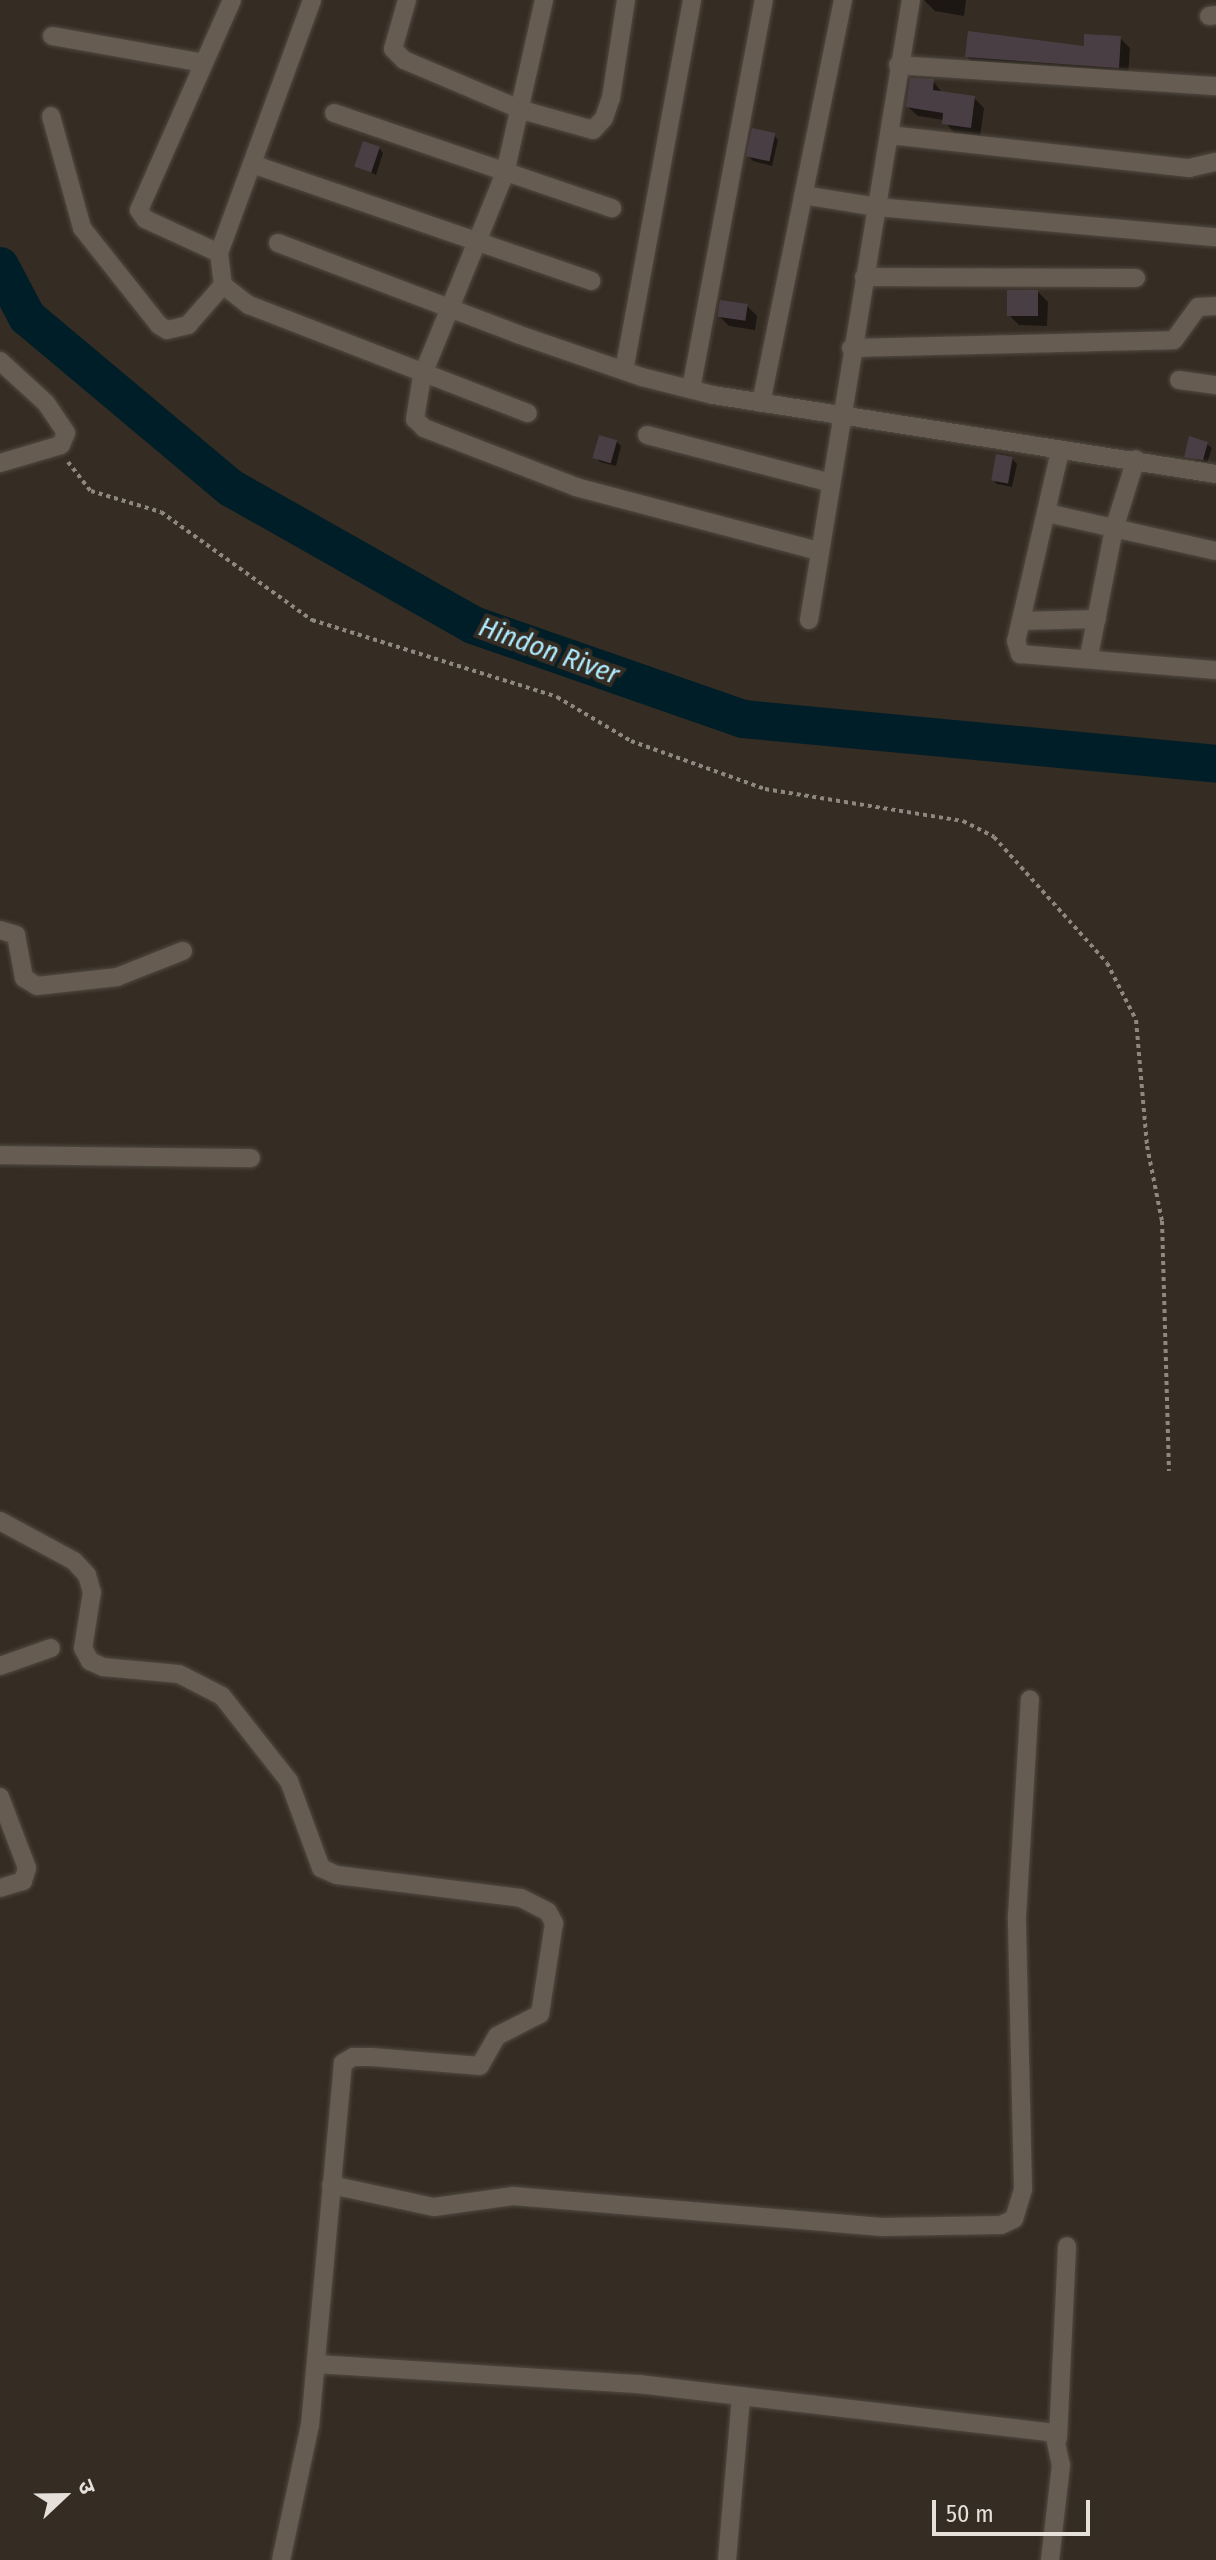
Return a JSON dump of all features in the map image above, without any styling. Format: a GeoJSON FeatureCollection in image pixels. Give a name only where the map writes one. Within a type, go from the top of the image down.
{"type":"FeatureCollection","features":[{"type":"Feature","properties":{"kind":"street"},"geometry":{"type":"LineString","coordinates":[[219,253],[145,219],[139,210],[232,0]]}},
{"type":"Feature","properties":{"kind":"street"},"geometry":{"type":"LineString","coordinates":[[312,0],[219,253],[223,285],[249,305],[422,376],[528,413]]}},
{"type":"Feature","properties":{"kind":"street"},"geometry":{"type":"LineString","coordinates":[[407,0],[393,49],[404,60],[522,110],[579,130],[593,130],[604,118],[626,0]]}},
{"type":"Feature","properties":{"kind":"street"},"geometry":{"type":"LineString","coordinates":[[544,0],[522,110],[505,173],[422,376],[413,407],[415,419],[424,428],[576,487],[819,551]]}},
{"type":"Feature","properties":{"kind":"street"},"geometry":{"type":"LineString","coordinates":[[624,371],[692,0]]}},
{"type":"Feature","properties":{"kind":"street"},"geometry":{"type":"LineString","coordinates":[[691,389],[764,0]]}},
{"type":"Feature","properties":{"kind":"street"},"geometry":{"type":"LineString","coordinates":[[761,403],[843,0]]}},
{"type":"Feature","properties":{"kind":"street"},"geometry":{"type":"LineString","coordinates":[[809,620],[843,416],[851,348],[911,0]]}},
{"type":"Feature","properties":{"kind":"street"},"geometry":{"type":"LineString","coordinates":[[52,36],[203,63]]}},
{"type":"Feature","properties":{"kind":"street"},"geometry":{"type":"LineString","coordinates":[[898,65],[1216,86]]}},
{"type":"Feature","properties":{"kind":"street"},"geometry":{"type":"LineString","coordinates":[[334,113],[612,208]]}},
{"type":"Feature","properties":{"kind":"street"},"geometry":{"type":"LineString","coordinates":[[51,116],[82,228],[159,325],[167,330],[188,325],[223,285]]}},
{"type":"Feature","properties":{"kind":"street"},"geometry":{"type":"LineString","coordinates":[[889,135],[1189,168],[1216,162]]}},
{"type":"Feature","properties":{"kind":"street"},"geometry":{"type":"LineString","coordinates":[[252,164],[479,239],[591,281]]}},
{"type":"Feature","properties":{"kind":"street"},"geometry":{"type":"LineString","coordinates":[[803,195],[877,207],[1216,237]]}},
{"type":"Feature","properties":{"kind":"street"},"geometry":{"type":"LineString","coordinates":[[278,243],[450,310],[624,371],[691,389],[761,403],[1060,451],[1136,459],[1216,474]]}},
{"type":"Feature","properties":{"kind":"street"},"geometry":{"type":"LineString","coordinates":[[864,277],[1136,278]]}},
{"type":"Feature","properties":{"kind":"street"},"geometry":{"type":"LineString","coordinates":[[851,348],[1174,340],[1193,311],[1216,306]]}},
{"type":"Feature","properties":{"kind":"street"},"geometry":{"type":"LineString","coordinates":[[0,361],[58,417],[66,433],[61,445],[0,463]]}},
{"type":"Feature","properties":{"kind":"street"},"geometry":{"type":"LineString","coordinates":[[1179,380],[1216,385]]}},
{"type":"Feature","properties":{"kind":"street"},"geometry":{"type":"LineString","coordinates":[[647,435],[831,483]]}},
{"type":"Feature","properties":{"kind":"street"},"geometry":{"type":"LineString","coordinates":[[1060,451],[1016,641],[1020,654],[1089,656],[1216,670]]}},
{"type":"Feature","properties":{"kind":"street"},"geometry":{"type":"LineString","coordinates":[[1089,656],[1114,529],[1136,459]]}},
{"type":"Feature","properties":{"kind":"street"},"geometry":{"type":"LineString","coordinates":[[1047,513],[1216,551]]}},
{"type":"Feature","properties":{"kind":"street"},"geometry":{"type":"LineString","coordinates":[[1021,621],[1097,619]]}},
{"type":"Feature","properties":{"kind":"street"},"geometry":{"type":"LineString","coordinates":[[0,930],[16,935],[24,978],[37,986],[117,977],[183,951]]}},
{"type":"Feature","properties":{"kind":"street"},"geometry":{"type":"LineString","coordinates":[[0,1155],[251,1158]]}},
{"type":"Feature","properties":{"kind":"street"},"geometry":{"type":"LineString","coordinates":[[0,1521],[74,1561],[87,1575],[92,1592],[83,1648],[90,1661],[103,1667],[179,1674],[222,1696],[289,1781],[321,1868],[384,1882],[521,1898],[548,1912],[554,1923],[540,2014],[497,2036],[480,2066],[362,2057],[343,2063],[310,2425],[281,2560]]}},
{"type":"Feature","properties":{"kind":"street"},"geometry":{"type":"LineString","coordinates":[[0,1666],[51,1648]]}},
{"type":"Feature","properties":{"kind":"street"},"geometry":{"type":"LineString","coordinates":[[331,2185],[434,2207],[513,2196],[882,2227],[1001,2225],[1014,2219],[1023,2189],[1017,1916],[1030,1699]]}},
{"type":"Feature","properties":{"kind":"street"},"geometry":{"type":"LineString","coordinates":[[0,1797],[27,1868],[23,1881],[0,1888]]}},
{"type":"Feature","properties":{"kind":"street"},"geometry":{"type":"LineString","coordinates":[[1050,2560],[1061,2465],[1058,2438],[1067,2246]]}},
{"type":"Feature","properties":{"kind":"street"},"geometry":{"type":"LineString","coordinates":[[317,2364],[452,2369],[741,2397],[1038,2430],[1058,2438]]}},
{"type":"Feature","properties":{"kind":"street"},"geometry":{"type":"LineString","coordinates":[[727,2560],[741,2397]]}},
{"type":"Feature","properties":{"kind":"path"},"geometry":{"type":"LineString","coordinates":[[61,445],[72,471],[91,491],[161,512],[312,620],[557,697],[631,741],[765,789],[963,821],[994,837],[1107,963],[1136,1020],[1147,1146],[1162,1221],[1169,1471]]}},
{"type":"Feature","properties":{"kind":"building"},"geometry":{"type":"Polygon","coordinates":[[[968,31],[1084,46],[1084,34],[1121,36],[1119,68],[965,57],[968,31]]]}},
{"type":"Feature","properties":{"kind":"building"},"geometry":{"type":"Polygon","coordinates":[[[910,78],[934,79],[933,90],[975,96],[971,128],[942,124],[943,113],[906,107],[910,78]]]}},
{"type":"Feature","properties":{"kind":"building"},"geometry":{"type":"Polygon","coordinates":[[[752,128],[775,133],[769,161],[746,156],[752,128]]]}},
{"type":"Feature","properties":{"kind":"building"},"geometry":{"type":"Polygon","coordinates":[[[363,141],[380,147],[371,172],[354,167],[363,141]]]}},
{"type":"Feature","properties":{"kind":"building"},"geometry":{"type":"Polygon","coordinates":[[[1007,290],[1038,290],[1038,316],[1007,316],[1007,290]]]}},
{"type":"Feature","properties":{"kind":"building"},"geometry":{"type":"Polygon","coordinates":[[[720,300],[748,304],[745,321],[718,317],[720,300]]]}},
{"type":"Feature","properties":{"kind":"building"},"geometry":{"type":"Polygon","coordinates":[[[599,435],[617,440],[611,463],[592,458],[599,435]]]}},
{"type":"Feature","properties":{"kind":"building"},"geometry":{"type":"Polygon","coordinates":[[[1189,436],[1208,442],[1203,460],[1184,457],[1189,436]]]}},
{"type":"Feature","properties":{"kind":"building"},"geometry":{"type":"Polygon","coordinates":[[[996,454],[1013,457],[1008,484],[991,481],[996,454]]]}},
{"type":"Feature","properties":{"kind":"waterway","name":"Hindon River"},"geometry":{"type":"LineString","coordinates":[[0,266],[27,317],[231,488],[473,625],[743,719],[1216,764]]}}]}
